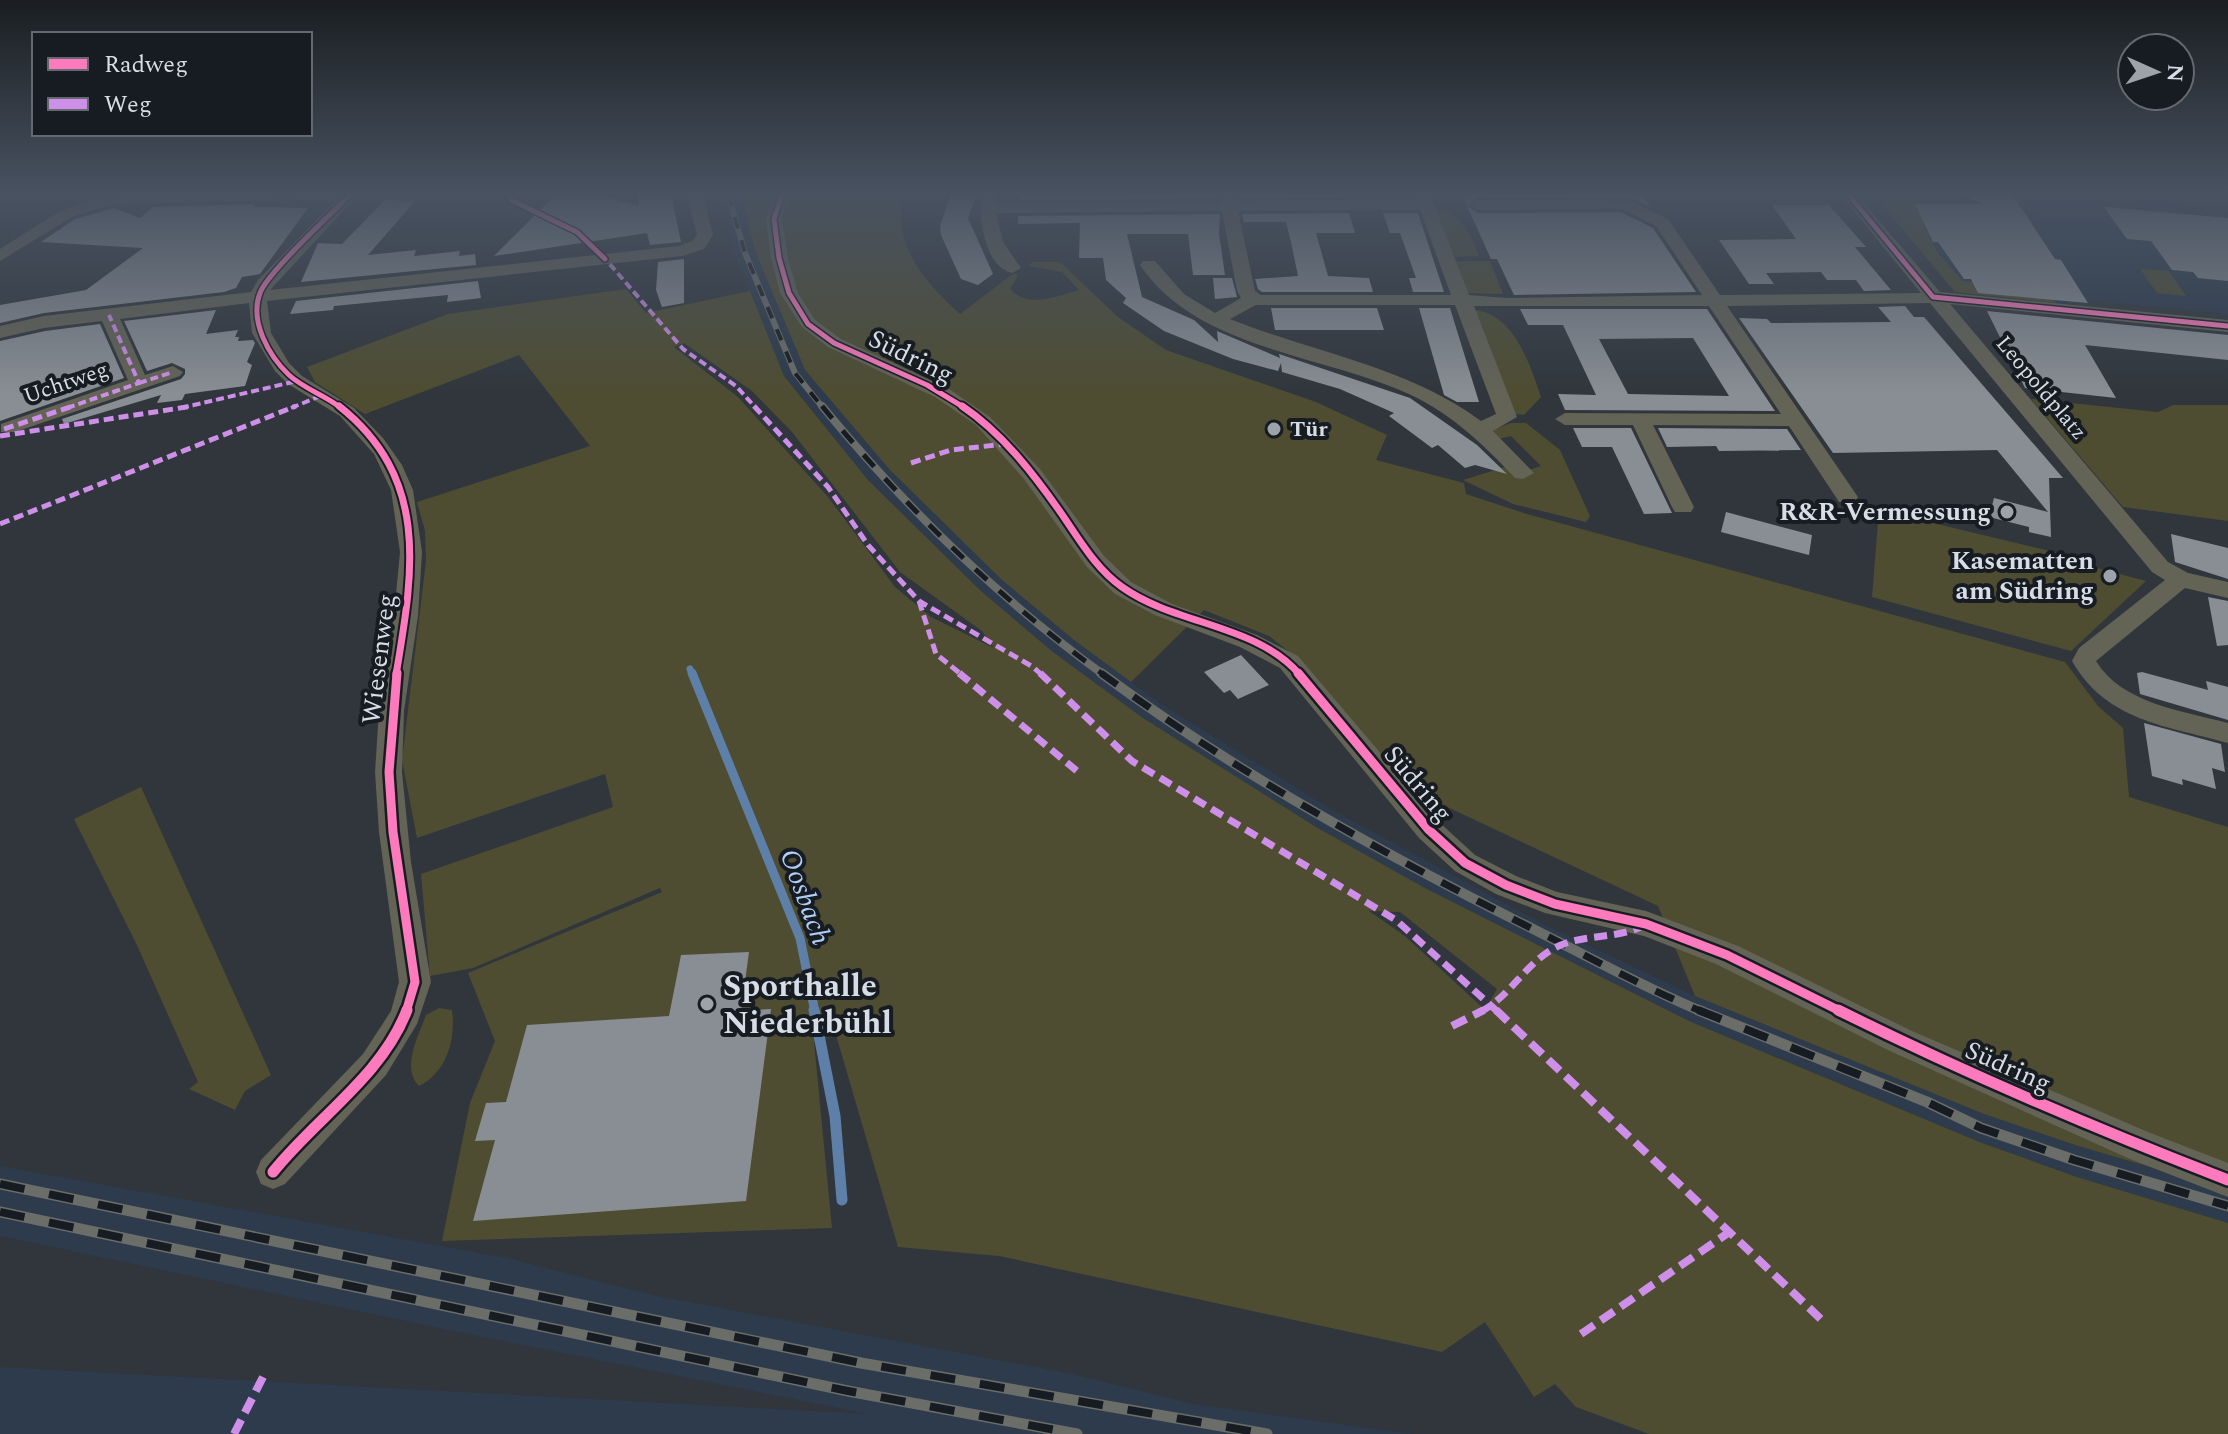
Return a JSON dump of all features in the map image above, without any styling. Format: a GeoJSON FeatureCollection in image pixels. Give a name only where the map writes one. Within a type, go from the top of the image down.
{"type":"FeatureCollection","features":[{"type":"Feature","properties":{"kind":"street"},"geometry":{"type":"LineString","coordinates":[[257,299],[264,284],[286,261]]}},
{"type":"Feature","properties":{"kind":"street"},"geometry":{"type":"LineString","coordinates":[[0,332],[44,322],[589,261]]}},
{"type":"Feature","properties":{"kind":"street","name":"Südring"},"geometry":{"type":"LineString","coordinates":[[780,261],[792,300],[817,332],[926,384],[957,401],[983,422],[1022,461],[1084,547],[1119,586],[1150,606],[1268,648],[1289,662],[1429,830],[1465,863],[1506,885],[1555,904],[1646,924],[1727,955],[1901,1041],[2142,1147],[2228,1180]]}},
{"type":"Feature","properties":{"kind":"street"},"geometry":{"type":"LineString","coordinates":[[1007,261],[1012,268]]}},
{"type":"Feature","properties":{"kind":"street"},"geometry":{"type":"LineString","coordinates":[[1240,261],[1246,291],[1253,299]]}},
{"type":"Feature","properties":{"kind":"street"},"geometry":{"type":"LineString","coordinates":[[1449,261],[1507,417],[1479,429]]}},
{"type":"Feature","properties":{"kind":"street"},"geometry":{"type":"LineString","coordinates":[[1688,261],[1847,497]]}},
{"type":"Feature","properties":{"kind":"street","name":"Leopoldplatz"},"geometry":{"type":"LineString","coordinates":[[1903,261],[2142,547],[2175,576]]}},
{"type":"Feature","properties":{"kind":"street"},"geometry":{"type":"LineString","coordinates":[[1149,265],[1178,299],[1215,320],[1381,376],[1435,402],[1479,429],[1523,473]]}},
{"type":"Feature","properties":{"kind":"street"},"geometry":{"type":"LineString","coordinates":[[1215,320],[1253,299],[1507,303],[1933,297],[2228,326]]}},
{"type":"Feature","properties":{"kind":"street","name":"Wiesenweg"},"geometry":{"type":"LineString","coordinates":[[257,299],[262,335],[290,375],[337,403],[385,456],[401,487],[409,521],[411,558],[389,739],[389,808],[415,982],[411,1001],[362,1082],[292,1145],[273,1172]]}},
{"type":"Feature","properties":{"kind":"street","name":"Uchtweg"},"geometry":{"type":"LineString","coordinates":[[109,315],[139,383]]}},
{"type":"Feature","properties":{"kind":"street","name":"Uchtweg"},"geometry":{"type":"LineString","coordinates":[[8,428],[173,372]]}},
{"type":"Feature","properties":{"kind":"street"},"geometry":{"type":"LineString","coordinates":[[1565,419],[1794,420]]}},
{"type":"Feature","properties":{"kind":"street"},"geometry":{"type":"LineString","coordinates":[[1641,421],[1683,507]]}},
{"type":"Feature","properties":{"kind":"street"},"geometry":{"type":"LineString","coordinates":[[2228,590],[2175,576],[2084,661],[2107,692],[2125,702],[2228,733]]}},
{"type":"Feature","properties":{"kind":"shaded area"},"geometry":{"type":"Polygon","coordinates":[[[737,261],[759,261],[805,370],[890,470],[1002,580],[1074,640],[1161,704],[1329,808],[1541,923],[1695,996],[1984,1114],[2075,1145],[2228,1190],[2228,1223],[2077,1177],[1982,1143],[1689,1021],[1425,888],[1316,827],[1143,718],[1053,652],[981,591],[868,480],[784,376],[737,261]]]}},
{"type":"Feature","properties":{"kind":"shaded area"},"geometry":{"type":"Polygon","coordinates":[[[759,261],[914,261],[935,290],[960,314],[1014,273],[1018,275],[1010,289],[1025,298],[1052,298],[1079,290],[1062,272],[1029,266],[1032,262],[1060,262],[1118,317],[1166,350],[1316,402],[1387,435],[1376,460],[1464,483],[1466,494],[1527,514],[2065,662],[2098,706],[2123,728],[2129,797],[2228,827],[2228,1190],[2075,1145],[1984,1114],[1695,996],[1658,906],[1409,789],[1297,658],[1269,636],[1204,610],[1131,682],[1074,640],[1002,580],[890,470],[805,370],[759,261]]]}},
{"type":"Feature","properties":{"kind":"shaded area"},"geometry":{"type":"Polygon","coordinates":[[[1453,261],[1490,261],[1503,294],[1465,293],[1453,261]]]}},
{"type":"Feature","properties":{"kind":"shaded area"},"geometry":{"type":"Polygon","coordinates":[[[1929,261],[2228,261],[2228,314],[2086,300],[2089,306],[1955,292],[1929,261]]]}},
{"type":"Feature","properties":{"kind":"shaded area"},"geometry":{"type":"Polygon","coordinates":[[[1929,261],[1945,261],[1963,281],[2047,288],[2056,303],[1955,292],[1929,261]]]}},
{"type":"Feature","properties":{"kind":"shaded area"},"geometry":{"type":"Polygon","coordinates":[[[2140,269],[2169,271],[2186,296],[2157,293],[2140,269]]]}},
{"type":"Feature","properties":{"kind":"shaded area"},"geometry":{"type":"Polygon","coordinates":[[[626,289],[646,313],[750,291],[784,376],[868,480],[981,591],[1053,652],[1143,718],[1316,827],[1425,888],[1689,1021],[1982,1143],[2077,1177],[2228,1223],[2228,1434],[1649,1434],[1576,1407],[1555,1384],[1534,1397],[1485,1322],[1442,1352],[999,1256],[898,1247],[836,1035],[814,1042],[832,1228],[442,1241],[470,1103],[495,1041],[468,973],[662,892],[660,888],[473,968],[430,976],[421,874],[613,807],[605,774],[417,838],[402,760],[426,561],[425,531],[417,502],[590,446],[519,355],[365,414],[315,382],[307,367],[448,314],[626,289]],[[684,343],[674,347],[738,397],[828,497],[895,587],[931,617],[994,648],[982,631],[900,572],[792,432],[752,391],[684,343]],[[1369,911],[1405,936],[1485,1010],[1497,989],[1400,912],[1369,911]]]}},
{"type":"Feature","properties":{"kind":"shaded area"},"geometry":{"type":"Polygon","coordinates":[[[1472,310],[1499,319],[1525,355],[1541,397],[1524,415],[1515,414],[1472,310]]]}},
{"type":"Feature","properties":{"kind":"shaded area"},"geometry":{"type":"Polygon","coordinates":[[[2031,399],[2158,412],[2173,405],[2228,405],[2228,521],[2123,507],[2031,399]]]}},
{"type":"Feature","properties":{"kind":"shaded area"},"geometry":{"type":"Polygon","coordinates":[[[1511,423],[1526,423],[1560,450],[1590,516],[1586,522],[1513,504],[1463,480],[1505,467],[1517,478],[1532,474],[1529,470],[1541,466],[1511,436],[1498,439],[1493,433],[1495,429],[1511,423]]]}},
{"type":"Feature","properties":{"kind":"shaded area"},"geometry":{"type":"Polygon","coordinates":[[[1879,510],[2095,562],[2097,568],[2146,581],[2071,651],[1872,597],[1879,510]]]}},
{"type":"Feature","properties":{"kind":"shaded area"},"geometry":{"type":"Polygon","coordinates":[[[141,787],[271,1075],[245,1091],[235,1110],[189,1089],[198,1082],[136,943],[74,819],[141,787]]]}},
{"type":"Feature","properties":{"kind":"shaded area"},"geometry":{"type":"Polygon","coordinates":[[[439,1008],[452,1010],[451,1043],[437,1072],[419,1086],[411,1070],[413,1052],[426,1015],[439,1008]]]}},
{"type":"Feature","properties":{"kind":"shaded area"},"geometry":{"type":"Polygon","coordinates":[[[0,1166],[507,1258],[652,1295],[1068,1373],[1193,1404],[1413,1434],[0,1434],[0,1367],[869,1414],[0,1236],[0,1166]]]}},
{"type":"Feature","properties":{"kind":"building"},"geometry":{"type":"Polygon","coordinates":[[[125,261],[270,261],[260,274],[242,277],[236,288],[224,292],[44,313],[0,323],[0,305],[86,290],[125,261]]]}},
{"type":"Feature","properties":{"kind":"building"},"geometry":{"type":"Polygon","coordinates":[[[310,261],[476,261],[476,265],[301,282],[310,261]]]}},
{"type":"Feature","properties":{"kind":"building"},"geometry":{"type":"Polygon","coordinates":[[[684,261],[684,303],[662,307],[656,290],[658,262],[684,261]]]}},
{"type":"Feature","properties":{"kind":"building"},"geometry":{"type":"Polygon","coordinates":[[[953,261],[987,261],[993,274],[978,285],[961,279],[953,261]]]}},
{"type":"Feature","properties":{"kind":"building"},"geometry":{"type":"Polygon","coordinates":[[[1103,261],[1133,261],[1142,297],[1194,320],[1218,342],[1217,331],[1280,358],[1279,354],[1410,398],[1477,445],[1507,474],[1475,465],[1465,468],[1438,445],[1432,448],[1389,416],[1394,413],[1340,389],[1282,372],[1281,363],[1278,371],[1233,359],[1164,331],[1123,303],[1126,298],[1106,280],[1103,261]]]}},
{"type":"Feature","properties":{"kind":"building"},"geometry":{"type":"Polygon","coordinates":[[[1191,261],[1223,261],[1225,275],[1193,275],[1191,261]]]}},
{"type":"Feature","properties":{"kind":"building"},"geometry":{"type":"Polygon","coordinates":[[[1295,261],[1324,261],[1328,276],[1369,278],[1373,292],[1262,292],[1255,279],[1298,276],[1295,261]]]}},
{"type":"Feature","properties":{"kind":"building"},"geometry":{"type":"Polygon","coordinates":[[[1410,261],[1434,261],[1444,292],[1413,292],[1409,278],[1416,278],[1410,261]]]}},
{"type":"Feature","properties":{"kind":"building"},"geometry":{"type":"Polygon","coordinates":[[[1498,261],[1675,261],[1696,292],[1514,295],[1498,261]]]}},
{"type":"Feature","properties":{"kind":"building"},"geometry":{"type":"Polygon","coordinates":[[[1733,261],[1867,261],[1891,290],[1864,291],[1856,280],[1827,280],[1821,272],[1766,273],[1774,284],[1749,284],[1733,261]]]}},
{"type":"Feature","properties":{"kind":"building"},"geometry":{"type":"Polygon","coordinates":[[[1951,261],[2062,261],[2088,303],[1978,293],[1971,279],[1964,279],[1951,261]]]}},
{"type":"Feature","properties":{"kind":"building"},"geometry":{"type":"Polygon","coordinates":[[[2165,261],[2228,261],[2228,281],[2198,278],[2193,272],[2172,270],[2165,261]]]}},
{"type":"Feature","properties":{"kind":"building"},"geometry":{"type":"Polygon","coordinates":[[[1213,278],[1232,278],[1237,297],[1215,299],[1213,278]]]}},
{"type":"Feature","properties":{"kind":"building"},"geometry":{"type":"Polygon","coordinates":[[[478,281],[481,298],[447,302],[448,295],[334,306],[333,310],[290,314],[296,301],[478,281]]]}},
{"type":"Feature","properties":{"kind":"building"},"geometry":{"type":"Polygon","coordinates":[[[1905,306],[1914,317],[1924,317],[2063,478],[2049,478],[2051,537],[2029,532],[2029,527],[1989,517],[1994,498],[2048,512],[1997,450],[1833,453],[1739,318],[1767,319],[1771,323],[1891,322],[1878,307],[1905,306]]]}},
{"type":"Feature","properties":{"kind":"building"},"geometry":{"type":"Polygon","coordinates":[[[1271,308],[1377,308],[1384,330],[1275,330],[1271,308]]]}},
{"type":"Feature","properties":{"kind":"building"},"geometry":{"type":"Polygon","coordinates":[[[1419,308],[1450,308],[1479,402],[1457,402],[1444,395],[1419,308]]]}},
{"type":"Feature","properties":{"kind":"building"},"geometry":{"type":"Polygon","coordinates":[[[1520,309],[1707,309],[1775,411],[1565,410],[1558,394],[1596,395],[1563,325],[1528,325],[1520,309]],[[1693,338],[1599,339],[1628,394],[1729,396],[1693,338]]]}},
{"type":"Feature","properties":{"kind":"building"},"geometry":{"type":"Polygon","coordinates":[[[216,310],[206,334],[238,330],[235,337],[239,337],[238,341],[253,340],[255,343],[247,362],[252,365],[245,386],[185,394],[182,400],[157,403],[161,395],[64,424],[62,419],[181,379],[185,374],[185,369],[172,363],[147,371],[124,321],[216,310]]]}},
{"type":"Feature","properties":{"kind":"building"},"geometry":{"type":"Polygon","coordinates":[[[1987,311],[2228,335],[2228,360],[2085,345],[2116,398],[2025,388],[1987,311]]]}},
{"type":"Feature","properties":{"kind":"building"},"geometry":{"type":"Polygon","coordinates":[[[100,324],[124,378],[0,421],[0,341],[100,324]]]}},
{"type":"Feature","properties":{"kind":"building"},"geometry":{"type":"Polygon","coordinates":[[[1573,428],[1631,428],[1672,513],[1644,514],[1612,447],[1582,447],[1573,428]]]}},
{"type":"Feature","properties":{"kind":"building"},"geometry":{"type":"Polygon","coordinates":[[[1658,428],[1787,429],[1801,450],[1719,451],[1716,446],[1667,447],[1658,428]]]}},
{"type":"Feature","properties":{"kind":"building"},"geometry":{"type":"Polygon","coordinates":[[[1726,512],[1812,535],[1809,555],[1721,532],[1726,512]]]}},
{"type":"Feature","properties":{"kind":"building"},"geometry":{"type":"Polygon","coordinates":[[[2171,534],[2228,548],[2228,579],[2175,562],[2171,534]]]}},
{"type":"Feature","properties":{"kind":"building"},"geometry":{"type":"Polygon","coordinates":[[[2208,597],[2228,601],[2228,645],[2217,646],[2208,597]]]}},
{"type":"Feature","properties":{"kind":"building"},"geometry":{"type":"Polygon","coordinates":[[[1241,655],[1269,685],[1238,699],[1230,690],[1224,693],[1204,672],[1241,655]]]}},
{"type":"Feature","properties":{"kind":"building"},"geometry":{"type":"Polygon","coordinates":[[[2137,673],[2208,690],[2206,681],[2228,687],[2228,720],[2140,694],[2137,673]]]}},
{"type":"Feature","properties":{"kind":"building"},"geometry":{"type":"Polygon","coordinates":[[[2144,723],[2221,744],[2225,772],[2212,768],[2216,789],[2182,779],[2183,785],[2152,776],[2144,723]]]}},
{"type":"Feature","properties":{"kind":"building"},"geometry":{"type":"Polygon","coordinates":[[[749,952],[741,1011],[771,1009],[746,1201],[473,1221],[495,1140],[475,1141],[486,1103],[506,1102],[527,1025],[669,1016],[681,955],[749,952]]]}},
{"type":"Feature","properties":{"kind":"waterway","name":"Oosbach"},"geometry":{"type":"LineString","coordinates":[[690,669],[692,673]]}},
{"type":"Feature","properties":{"kind":"waterway","name":"Oosbach"},"geometry":{"type":"LineString","coordinates":[[692,673],[800,938],[815,1012]]}},
{"type":"Feature","properties":{"kind":"waterway","name":"Oosbach"},"geometry":{"type":"LineString","coordinates":[[814,1010],[835,1116],[842,1200]]}},
{"type":"Feature","properties":{"kind":"railway"},"geometry":{"type":"LineString","coordinates":[[748,261],[795,373],[823,408]]}},
{"type":"Feature","properties":{"kind":"railway"},"geometry":{"type":"LineString","coordinates":[[822,406],[886,480],[954,550],[1027,615],[1104,675]]}},
{"type":"Feature","properties":{"kind":"railway"},"geometry":{"type":"LineString","coordinates":[[1101,673],[1206,745],[1314,812],[1620,974],[1703,1012]]}},
{"type":"Feature","properties":{"kind":"railway"},"geometry":{"type":"LineString","coordinates":[[1698,1010],[1927,1102],[1981,1128],[2074,1160],[2228,1206]]}},
{"type":"Feature","properties":{"kind":"railway"},"geometry":{"type":"LineString","coordinates":[[0,1184],[861,1363],[1267,1434]]}},
{"type":"Feature","properties":{"kind":"railway"},"geometry":{"type":"LineString","coordinates":[[0,1212],[848,1391],[1077,1434]]}},
{"type":"Feature","properties":{"kind":"marked path"},"geometry":{"type":"LineString","coordinates":[[607,261],[683,349],[736,386],[828,487],[868,545],[919,601],[1033,667],[1132,761],[1396,920],[1492,1006],[1825,1323]]}},
{"type":"Feature","properties":{"kind":"marked path"},"geometry":{"type":"LineString","coordinates":[[4,429],[139,383],[109,315]]}},
{"type":"Feature","properties":{"kind":"marked path"},"geometry":{"type":"LineString","coordinates":[[139,383],[173,372]]}},
{"type":"Feature","properties":{"kind":"marked path"},"geometry":{"type":"LineString","coordinates":[[0,436],[191,406],[297,381]]}},
{"type":"Feature","properties":{"kind":"marked path"},"geometry":{"type":"LineString","coordinates":[[0,524],[323,395]]}},
{"type":"Feature","properties":{"kind":"marked path"},"geometry":{"type":"LineString","coordinates":[[911,463],[951,450],[1005,444]]}},
{"type":"Feature","properties":{"kind":"marked path"},"geometry":{"type":"LineString","coordinates":[[919,601],[936,654],[1077,771]]}},
{"type":"Feature","properties":{"kind":"marked path"},"geometry":{"type":"LineString","coordinates":[[1452,1026],[1492,1006],[1540,957],[1562,944],[1634,931],[1645,925]]}},
{"type":"Feature","properties":{"kind":"marked path"},"geometry":{"type":"LineString","coordinates":[[1581,1334],[1728,1233]]}},
{"type":"Feature","properties":{"kind":"marked path"},"geometry":{"type":"LineString","coordinates":[[234,1434],[264,1375]]}},
{"type":"Feature","properties":{"kind":"cycle path"},"geometry":{"type":"LineString","coordinates":[[273,1172],[292,1148],[375,1064],[406,1014],[415,982],[397,862],[389,772],[391,711],[410,584],[409,521],[397,478],[376,442],[347,412],[295,380],[267,345],[258,320],[259,295],[264,284],[286,261]]}},
{"type":"Feature","properties":{"kind":"cycle path"},"geometry":{"type":"LineString","coordinates":[[780,261],[789,293],[808,324],[834,343],[942,393],[983,421],[1032,474],[1096,562],[1123,588],[1163,609],[1249,641],[1289,662],[1429,830],[1465,863],[1506,885],[1555,904],[1646,924],[1727,955],[1901,1041],[2142,1147],[2228,1180]]}},
{"type":"Feature","properties":{"kind":"cycle path"},"geometry":{"type":"LineString","coordinates":[[1903,261],[1933,297],[2228,326]]}},
{"type":"Feature","properties":{"kind":"place","name":"Tür"},"geometry":{"type":"Point","coordinates":[1274,429]}},
{"type":"Feature","properties":{"kind":"place","name":"R&R-Vermessung"},"geometry":{"type":"Point","coordinates":[2007,512]}},
{"type":"Feature","properties":{"kind":"place","name":"Kasematten am Südring"},"geometry":{"type":"Point","coordinates":[2110,576]}},
{"type":"Feature","properties":{"kind":"place","name":"Sporthalle Niederbühl"},"geometry":{"type":"Point","coordinates":[707,1004]}}]}
